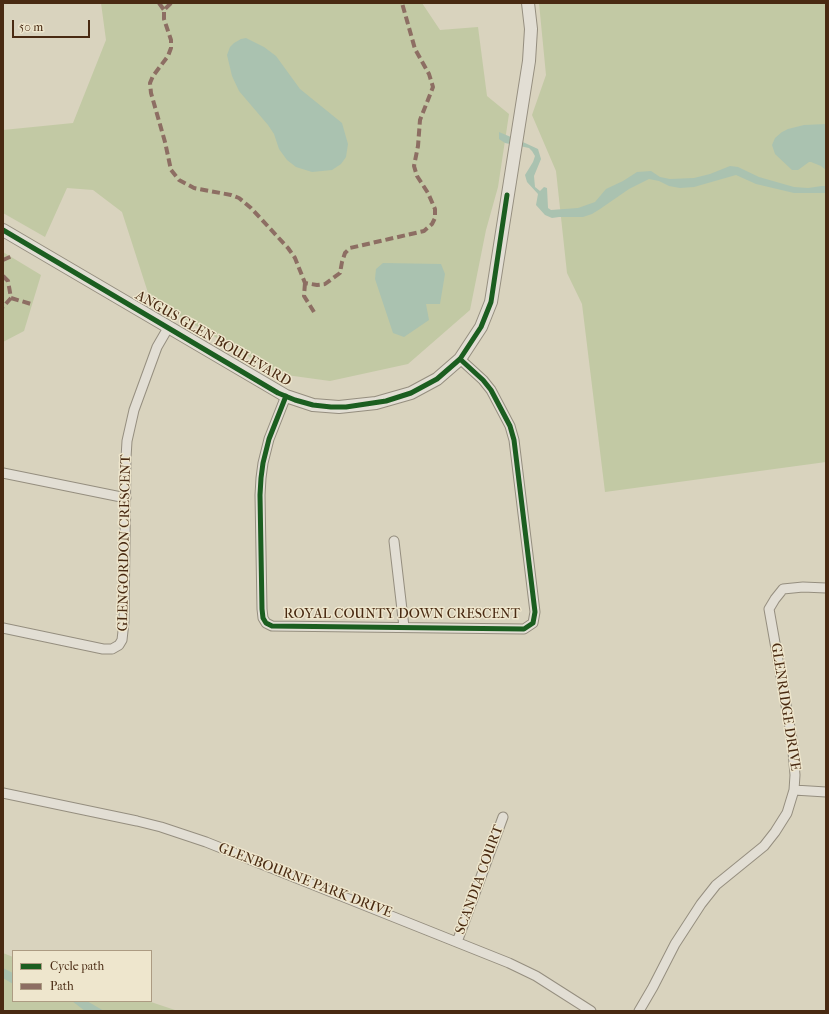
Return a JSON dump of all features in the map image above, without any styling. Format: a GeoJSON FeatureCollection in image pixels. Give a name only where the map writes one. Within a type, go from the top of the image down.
{"type":"FeatureCollection","features":[{"type":"Feature","properties":{"kind":"street","name":"ANGUS GLEN BOULEVARD"},"geometry":{"type":"LineString","coordinates":[[3,230],[286,396],[305,403],[331,407],[353,406],[386,401],[411,393],[443,374],[460,358],[481,327],[491,302],[531,41],[528,3]]}},
{"type":"Feature","properties":{"kind":"street","name":"GLENGORDON CRESCENT"},"geometry":{"type":"LineString","coordinates":[[3,628],[103,649],[112,649],[119,645],[122,640],[124,622],[126,458],[130,423],[157,347],[168,328]]}},
{"type":"Feature","properties":{"kind":"street","name":"ROYAL COUNTY DOWN CRESCENT"},"geometry":{"type":"LineString","coordinates":[[286,396],[269,439],[261,478],[262,613],[264,620],[272,626],[519,629],[528,627],[535,617],[535,612],[516,456],[510,426],[491,390],[483,380],[460,358]]}},
{"type":"Feature","properties":{"kind":"street"},"geometry":{"type":"LineString","coordinates":[[3,473],[126,498]]}},
{"type":"Feature","properties":{"kind":"street"},"geometry":{"type":"LineString","coordinates":[[394,541],[404,628]]}},
{"type":"Feature","properties":{"kind":"street","name":"GLENRIDGE DRIVE"},"geometry":{"type":"LineString","coordinates":[[639,1011],[675,944],[697,909],[716,885],[764,846],[787,813],[794,790],[795,775],[792,739],[769,609],[783,589],[802,587],[826,588]]}},
{"type":"Feature","properties":{"kind":"street"},"geometry":{"type":"LineString","coordinates":[[794,790],[826,792]]}},
{"type":"Feature","properties":{"kind":"street","name":"GLENBOURNE PARK DRIVE"},"geometry":{"type":"LineString","coordinates":[[3,793],[137,821],[181,833],[509,963],[536,976],[591,1011]]}},
{"type":"Feature","properties":{"kind":"street","name":"SCANDIA COURT"},"geometry":{"type":"LineString","coordinates":[[457,942],[503,817]]}},
{"type":"Feature","properties":{"kind":"shaded area"},"geometry":{"type":"Polygon","coordinates":[[[101,3],[422,3],[440,30],[478,27],[487,96],[509,114],[498,187],[486,230],[470,310],[408,364],[330,381],[279,374],[150,299],[122,212],[93,190],[67,188],[45,237],[3,213],[3,130],[73,123],[106,40],[101,3]]]}},
{"type":"Feature","properties":{"kind":"shaded area"},"geometry":{"type":"Polygon","coordinates":[[[539,3],[826,3],[826,462],[605,492],[582,304],[567,273],[556,171],[532,115],[546,75],[539,3]]]}},
{"type":"Feature","properties":{"kind":"shaded area"},"geometry":{"type":"Polygon","coordinates":[[[246,38],[264,47],[276,56],[300,89],[342,123],[348,144],[346,157],[341,164],[332,170],[312,172],[296,167],[287,160],[279,149],[274,134],[239,91],[232,76],[227,55],[230,47],[234,43],[246,38]]]}},
{"type":"Feature","properties":{"kind":"shaded area"},"geometry":{"type":"Polygon","coordinates":[[[826,124],[826,170],[821,166],[809,162],[798,170],[792,170],[775,154],[772,145],[775,138],[782,132],[804,125],[826,124]]]}},
{"type":"Feature","properties":{"kind":"shaded area"},"geometry":{"type":"Polygon","coordinates":[[[499,132],[538,149],[541,159],[534,176],[535,187],[540,191],[544,187],[547,188],[548,208],[551,210],[578,208],[595,202],[606,189],[637,172],[651,171],[660,177],[670,179],[694,178],[710,174],[730,166],[738,167],[759,177],[794,187],[808,188],[826,186],[826,193],[794,193],[756,184],[736,175],[694,187],[680,188],[649,179],[629,189],[592,214],[583,217],[552,218],[545,215],[536,205],[538,194],[527,182],[525,175],[535,156],[532,151],[529,148],[505,143],[499,139],[499,132]]]}},
{"type":"Feature","properties":{"kind":"shaded area"},"geometry":{"type":"Polygon","coordinates":[[[3,252],[41,275],[24,331],[3,342],[3,252]]]}},
{"type":"Feature","properties":{"kind":"shaded area"},"geometry":{"type":"Polygon","coordinates":[[[383,263],[441,264],[445,274],[440,304],[426,304],[429,320],[404,337],[393,333],[375,279],[376,269],[383,263]]]}},
{"type":"Feature","properties":{"kind":"shaded area"},"geometry":{"type":"Polygon","coordinates":[[[3,953],[12,957],[12,1002],[151,1002],[178,1011],[3,1011],[3,953]]]}},
{"type":"Feature","properties":{"kind":"shaded area"},"geometry":{"type":"Polygon","coordinates":[[[3,968],[12,972],[12,983],[3,978],[3,968]]]}},
{"type":"Feature","properties":{"kind":"shaded area"},"geometry":{"type":"Polygon","coordinates":[[[73,1002],[89,1002],[104,1011],[85,1011],[73,1002]]]}},
{"type":"Feature","properties":{"kind":"marked path"},"geometry":{"type":"LineString","coordinates":[[159,3],[164,10]]}},
{"type":"Feature","properties":{"kind":"marked path"},"geometry":{"type":"LineString","coordinates":[[171,3],[164,10],[164,19],[171,40],[171,48],[168,56],[153,76],[150,83],[151,93],[165,142],[171,170],[179,180],[194,188],[239,198],[251,208],[288,248],[295,258],[305,283],[317,285],[325,284],[340,273],[345,253],[350,248],[424,231],[432,224],[435,218],[435,209],[428,193],[417,176],[414,166],[418,146],[420,120],[433,87],[429,74],[415,49],[402,3]]}},
{"type":"Feature","properties":{"kind":"marked path"},"geometry":{"type":"LineString","coordinates":[[3,260],[12,256]]}},
{"type":"Feature","properties":{"kind":"marked path"},"geometry":{"type":"LineString","coordinates":[[3,276],[8,281],[11,298],[3,307]]}},
{"type":"Feature","properties":{"kind":"marked path"},"geometry":{"type":"LineString","coordinates":[[305,283],[304,296],[314,312]]}},
{"type":"Feature","properties":{"kind":"marked path"},"geometry":{"type":"LineString","coordinates":[[11,298],[31,304]]}},
{"type":"Feature","properties":{"kind":"cycle path"},"geometry":{"type":"LineString","coordinates":[[3,230],[278,393],[313,405],[346,407],[386,401],[411,393],[437,379],[460,359],[481,327],[491,302],[507,195]]}},
{"type":"Feature","properties":{"kind":"cycle path"},"geometry":{"type":"LineString","coordinates":[[286,396],[269,439],[261,478],[262,609],[263,618],[266,623],[272,626],[524,629],[533,623],[535,612],[514,440],[510,426],[491,390],[483,380],[460,359]]}}]}
